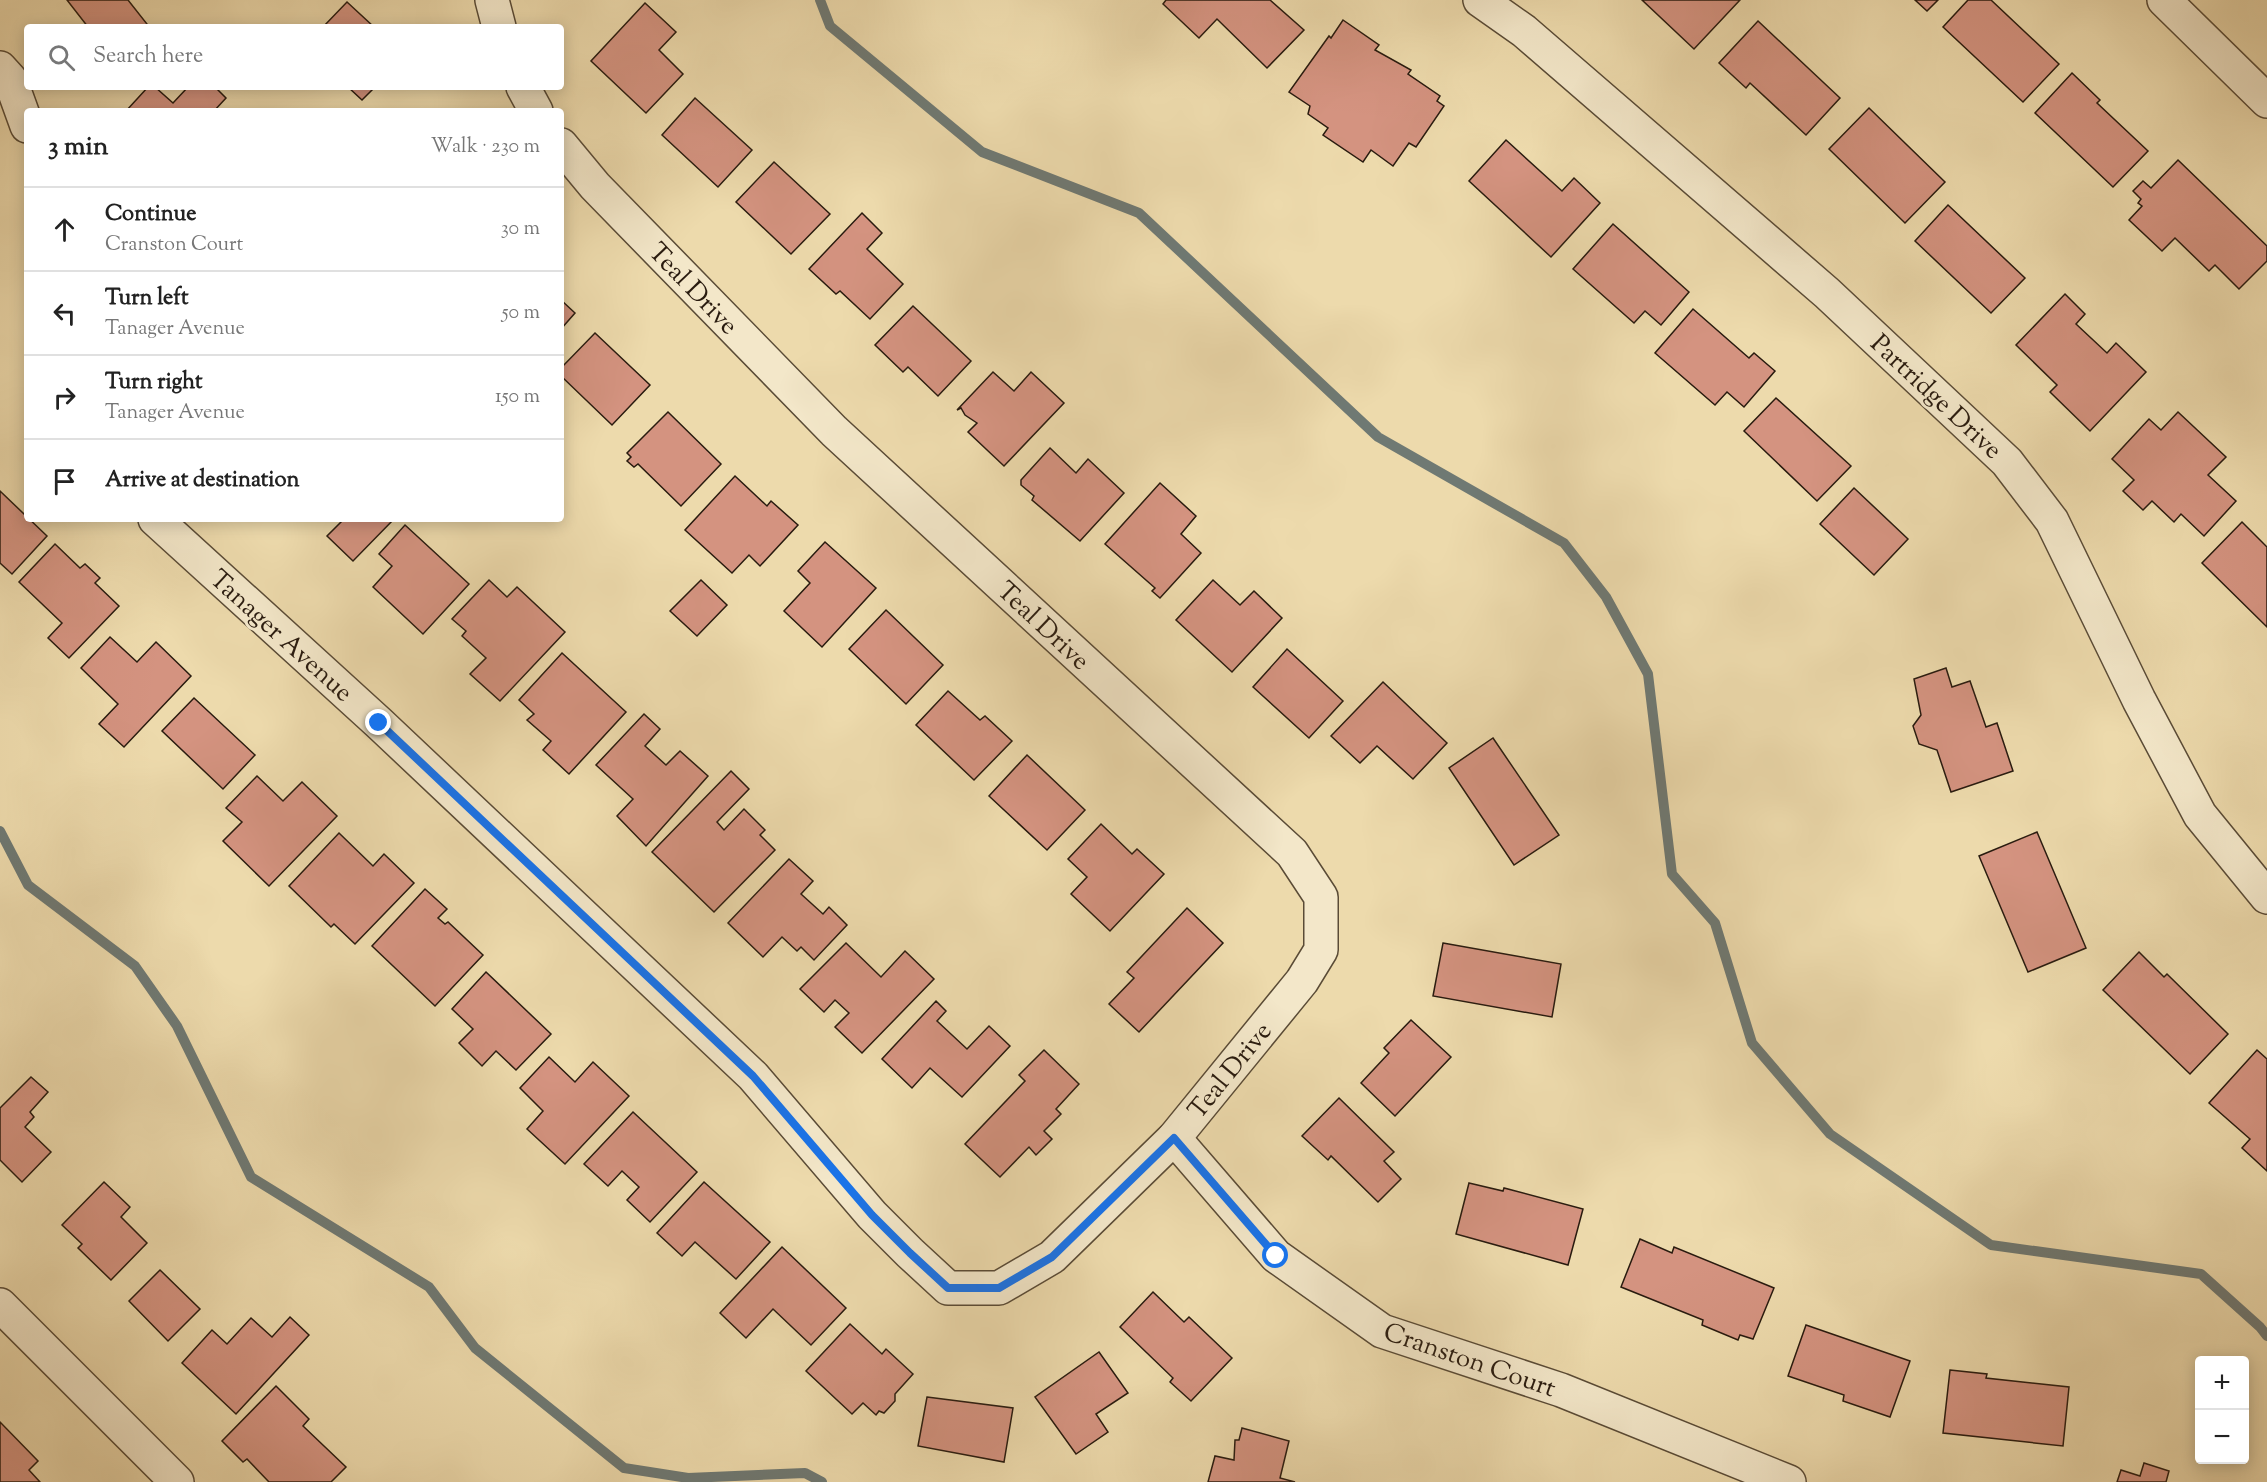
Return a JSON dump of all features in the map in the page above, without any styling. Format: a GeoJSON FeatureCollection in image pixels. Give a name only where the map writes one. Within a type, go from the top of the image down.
{"type":"FeatureCollection","features":[{"type":"Feature","properties":{"kind":"street"},"geometry":{"type":"LineString","coordinates":[[492,0],[498,24]]}},
{"type":"Feature","properties":{"kind":"street","name":"Partridge Drive"},"geometry":{"type":"LineString","coordinates":[[1480,0],[1524,32],[1818,285],[2007,462],[2052,522],[2139,700],[2200,815],[2267,897]]}},
{"type":"Feature","properties":{"kind":"street"},"geometry":{"type":"LineString","coordinates":[[2164,0],[2267,101]]}},
{"type":"Feature","properties":{"kind":"street"},"geometry":{"type":"LineString","coordinates":[[0,68],[10,79],[24,118]]}},
{"type":"Feature","properties":{"kind":"street"},"geometry":{"type":"LineString","coordinates":[[526,90],[534,108]]}},
{"type":"Feature","properties":{"kind":"street","name":"Teal Drive"},"geometry":{"type":"LineString","coordinates":[[564,149],[595,186],[834,431],[1292,853],[1321,897],[1321,950],[1302,981],[1174,1138]]}},
{"type":"Feature","properties":{"kind":"street","name":"Tanager Avenue"},"geometry":{"type":"LineString","coordinates":[[157,522],[379,723],[753,1076],[872,1215],[948,1288],[999,1288],[1052,1257],[1174,1138]]}},
{"type":"Feature","properties":{"kind":"street","name":"Cranston Court"},"geometry":{"type":"LineString","coordinates":[[1174,1138],[1276,1256],[1382,1331],[1561,1390],[1789,1482]]}},
{"type":"Feature","properties":{"kind":"street"},"geometry":{"type":"LineString","coordinates":[[0,1305],[177,1482]]}},
{"type":"Feature","properties":{"kind":"building"},"geometry":{"type":"Polygon","coordinates":[[[67,0],[128,0],[147,24],[86,24],[67,0]]]}},
{"type":"Feature","properties":{"kind":"building"},"geometry":{"type":"Polygon","coordinates":[[[1166,0],[1270,0],[1304,30],[1267,68],[1217,19],[1199,38],[1163,4],[1166,0]]]}},
{"type":"Feature","properties":{"kind":"building"},"geometry":{"type":"Polygon","coordinates":[[[1642,0],[1740,0],[1694,49],[1642,0]]]}},
{"type":"Feature","properties":{"kind":"building"},"geometry":{"type":"Polygon","coordinates":[[[1915,0],[1938,0],[1927,11],[1915,0]]]}},
{"type":"Feature","properties":{"kind":"building"},"geometry":{"type":"Polygon","coordinates":[[[1968,0],[1991,0],[2059,64],[2023,102],[1943,27],[1968,0]]]}},
{"type":"Feature","properties":{"kind":"building"},"geometry":{"type":"Polygon","coordinates":[[[347,2],[371,24],[326,24],[347,2]]]}},
{"type":"Feature","properties":{"kind":"building"},"geometry":{"type":"Polygon","coordinates":[[[645,3],[676,32],[659,50],[683,74],[646,113],[591,61],[645,3]]]}},
{"type":"Feature","properties":{"kind":"building"},"geometry":{"type":"Polygon","coordinates":[[[1343,20],[1379,45],[1375,50],[1411,70],[1408,74],[1440,96],[1437,101],[1444,106],[1416,147],[1409,143],[1393,166],[1371,150],[1363,162],[1323,135],[1328,128],[1308,114],[1310,106],[1289,92],[1343,20]]]}},
{"type":"Feature","properties":{"kind":"building"},"geometry":{"type":"Polygon","coordinates":[[[1758,21],[1840,98],[1806,135],[1750,83],[1746,88],[1719,63],[1758,21]]]}},
{"type":"Feature","properties":{"kind":"building"},"geometry":{"type":"Polygon","coordinates":[[[2072,73],[2100,100],[2097,103],[2148,151],[2113,187],[2035,113],[2072,73]]]}},
{"type":"Feature","properties":{"kind":"building"},"geometry":{"type":"Polygon","coordinates":[[[145,90],[158,90],[173,103],[185,90],[218,90],[226,98],[217,108],[129,108],[145,90]]]}},
{"type":"Feature","properties":{"kind":"building"},"geometry":{"type":"Polygon","coordinates":[[[351,90],[372,90],[362,100],[351,90]]]}},
{"type":"Feature","properties":{"kind":"building"},"geometry":{"type":"Polygon","coordinates":[[[695,98],[752,150],[718,187],[662,135],[695,98]]]}},
{"type":"Feature","properties":{"kind":"building"},"geometry":{"type":"Polygon","coordinates":[[[1869,108],[1945,182],[1905,223],[1829,149],[1869,108]]]}},
{"type":"Feature","properties":{"kind":"building"},"geometry":{"type":"Polygon","coordinates":[[[1506,140],[1562,191],[1574,178],[1600,203],[1551,257],[1469,181],[1506,140]]]}},
{"type":"Feature","properties":{"kind":"building"},"geometry":{"type":"Polygon","coordinates":[[[2178,160],[2267,246],[2267,261],[2239,289],[2215,265],[2209,271],[2175,238],[2162,251],[2129,220],[2142,206],[2138,203],[2141,199],[2133,191],[2143,181],[2151,188],[2178,160]]]}},
{"type":"Feature","properties":{"kind":"building"},"geometry":{"type":"Polygon","coordinates":[[[774,162],[830,214],[791,254],[736,202],[774,162]]]}},
{"type":"Feature","properties":{"kind":"building"},"geometry":{"type":"Polygon","coordinates":[[[1948,205],[2025,278],[1991,313],[1915,241],[1948,205]]]}},
{"type":"Feature","properties":{"kind":"building"},"geometry":{"type":"Polygon","coordinates":[[[862,213],[882,233],[867,249],[903,284],[870,319],[840,291],[836,294],[809,269],[862,213]]]}},
{"type":"Feature","properties":{"kind":"building"},"geometry":{"type":"Polygon","coordinates":[[[1613,224],[1689,292],[1661,325],[1645,311],[1634,323],[1573,269],[1613,224]]]}},
{"type":"Feature","properties":{"kind":"building"},"geometry":{"type":"Polygon","coordinates":[[[2065,294],[2085,314],[2076,324],[2107,353],[2116,343],[2146,372],[2090,431],[2050,392],[2057,385],[2016,345],[2065,294]]]}},
{"type":"Feature","properties":{"kind":"building"},"geometry":{"type":"Polygon","coordinates":[[[564,303],[575,313],[564,326],[564,303]]]}},
{"type":"Feature","properties":{"kind":"building"},"geometry":{"type":"Polygon","coordinates":[[[913,306],[971,361],[938,396],[908,367],[903,372],[875,345],[913,306]]]}},
{"type":"Feature","properties":{"kind":"building"},"geometry":{"type":"Polygon","coordinates":[[[1693,309],[1749,358],[1754,353],[1775,371],[1744,407],[1727,392],[1715,405],[1655,353],[1693,309]]]}},
{"type":"Feature","properties":{"kind":"building"},"geometry":{"type":"Polygon","coordinates":[[[595,333],[650,385],[612,425],[564,379],[564,365],[595,333]]]}},
{"type":"Feature","properties":{"kind":"building"},"geometry":{"type":"Polygon","coordinates":[[[993,372],[1014,391],[1031,372],[1064,403],[1004,466],[968,432],[977,423],[965,415],[961,408],[957,410],[993,372]]]}},
{"type":"Feature","properties":{"kind":"building"},"geometry":{"type":"Polygon","coordinates":[[[1776,398],[1851,466],[1817,501],[1744,431],[1776,398]]]}},
{"type":"Feature","properties":{"kind":"building"},"geometry":{"type":"Polygon","coordinates":[[[668,412],[721,464],[681,506],[638,464],[634,467],[627,461],[631,457],[627,453],[668,412]]]}},
{"type":"Feature","properties":{"kind":"building"},"geometry":{"type":"Polygon","coordinates":[[[2178,412],[2226,457],[2208,475],[2236,501],[2204,536],[2181,514],[2174,522],[2152,501],[2143,510],[2123,491],[2134,480],[2112,459],[2149,419],[2161,430],[2178,412]]]}},
{"type":"Feature","properties":{"kind":"building"},"geometry":{"type":"Polygon","coordinates":[[[1050,448],[1076,473],[1088,459],[1124,493],[1080,541],[1032,500],[1034,496],[1021,485],[1021,480],[1050,448]]]}},
{"type":"Feature","properties":{"kind":"building"},"geometry":{"type":"Polygon","coordinates":[[[735,476],[767,506],[771,501],[798,525],[760,566],[749,555],[732,573],[685,530],[735,476]]]}},
{"type":"Feature","properties":{"kind":"building"},"geometry":{"type":"Polygon","coordinates":[[[1160,483],[1196,516],[1181,534],[1201,553],[1160,598],[1152,591],[1155,588],[1105,544],[1160,483]]]}},
{"type":"Feature","properties":{"kind":"building"},"geometry":{"type":"Polygon","coordinates":[[[1854,488],[1908,539],[1874,575],[1820,524],[1854,488]]]}},
{"type":"Feature","properties":{"kind":"building"},"geometry":{"type":"Polygon","coordinates":[[[0,491],[24,514],[24,522],[32,522],[47,536],[12,574],[0,563],[0,491]]]}},
{"type":"Feature","properties":{"kind":"building"},"geometry":{"type":"Polygon","coordinates":[[[341,522],[391,522],[353,561],[327,536],[341,522]]]}},
{"type":"Feature","properties":{"kind":"building"},"geometry":{"type":"Polygon","coordinates":[[[2242,522],[2267,547],[2267,627],[2202,563],[2242,522]]]}},
{"type":"Feature","properties":{"kind":"building"},"geometry":{"type":"Polygon","coordinates":[[[405,525],[469,584],[423,634],[373,587],[392,566],[379,554],[405,525]]]}},
{"type":"Feature","properties":{"kind":"building"},"geometry":{"type":"Polygon","coordinates":[[[825,542],[876,588],[822,647],[784,611],[810,583],[798,571],[825,542]]]}},
{"type":"Feature","properties":{"kind":"building"},"geometry":{"type":"Polygon","coordinates":[[[55,544],[80,568],[85,564],[100,578],[95,583],[119,606],[69,658],[48,638],[62,623],[19,582],[55,544]]]}},
{"type":"Feature","properties":{"kind":"building"},"geometry":{"type":"Polygon","coordinates":[[[489,580],[507,597],[517,587],[565,632],[500,701],[470,674],[486,658],[462,636],[466,631],[452,619],[489,580]]]}},
{"type":"Feature","properties":{"kind":"building"},"geometry":{"type":"Polygon","coordinates":[[[701,580],[727,605],[697,636],[670,611],[701,580]]]}},
{"type":"Feature","properties":{"kind":"building"},"geometry":{"type":"Polygon","coordinates":[[[1213,580],[1240,605],[1254,591],[1282,618],[1232,672],[1176,620],[1213,580]]]}},
{"type":"Feature","properties":{"kind":"building"},"geometry":{"type":"Polygon","coordinates":[[[886,610],[943,665],[906,704],[849,649],[886,610]]]}},
{"type":"Feature","properties":{"kind":"building"},"geometry":{"type":"Polygon","coordinates":[[[110,637],[137,662],[156,642],[191,676],[124,747],[99,724],[118,704],[81,668],[110,637]]]}},
{"type":"Feature","properties":{"kind":"building"},"geometry":{"type":"Polygon","coordinates":[[[1287,649],[1343,701],[1309,738],[1253,687],[1287,649]]]}},
{"type":"Feature","properties":{"kind":"building"},"geometry":{"type":"Polygon","coordinates":[[[562,653],[626,712],[569,774],[543,750],[551,741],[527,720],[534,714],[519,700],[562,653]]]}},
{"type":"Feature","properties":{"kind":"building"},"geometry":{"type":"Polygon","coordinates":[[[1946,668],[1952,687],[1970,681],[1986,727],[1997,723],[2013,771],[1951,792],[1937,750],[1919,744],[1913,726],[1921,715],[1914,679],[1946,668]]]}},
{"type":"Feature","properties":{"kind":"building"},"geometry":{"type":"Polygon","coordinates":[[[1383,682],[1447,743],[1413,779],[1377,746],[1360,763],[1331,736],[1383,682]]]}},
{"type":"Feature","properties":{"kind":"building"},"geometry":{"type":"Polygon","coordinates":[[[948,691],[980,720],[985,716],[1012,741],[974,780],[916,725],[948,691]]]}},
{"type":"Feature","properties":{"kind":"building"},"geometry":{"type":"Polygon","coordinates":[[[194,698],[255,755],[223,789],[162,731],[194,698]]]}},
{"type":"Feature","properties":{"kind":"building"},"geometry":{"type":"Polygon","coordinates":[[[644,714],[660,729],[645,746],[666,765],[680,751],[708,776],[646,846],[617,816],[633,799],[596,765],[644,714]]]}},
{"type":"Feature","properties":{"kind":"building"},"geometry":{"type":"Polygon","coordinates":[[[1493,738],[1559,835],[1514,865],[1449,768],[1493,738]]]}},
{"type":"Feature","properties":{"kind":"building"},"geometry":{"type":"Polygon","coordinates":[[[1027,755],[1085,810],[1047,850],[989,796],[1027,755]]]}},
{"type":"Feature","properties":{"kind":"building"},"geometry":{"type":"Polygon","coordinates":[[[731,771],[749,789],[717,822],[724,830],[744,809],[765,830],[760,835],[775,850],[714,912],[652,852],[731,771]]]}},
{"type":"Feature","properties":{"kind":"building"},"geometry":{"type":"Polygon","coordinates":[[[257,776],[283,801],[302,782],[337,816],[269,886],[223,841],[242,822],[226,808],[257,776]]]}},
{"type":"Feature","properties":{"kind":"building"},"geometry":{"type":"Polygon","coordinates":[[[1101,824],[1132,854],[1137,849],[1164,874],[1110,931],[1071,894],[1087,877],[1068,859],[1101,824]]]}},
{"type":"Feature","properties":{"kind":"building"},"geometry":{"type":"Polygon","coordinates":[[[2037,832],[2086,948],[2028,972],[1979,856],[2037,832]]]}},
{"type":"Feature","properties":{"kind":"building"},"geometry":{"type":"Polygon","coordinates":[[[339,833],[373,866],[384,854],[414,883],[355,944],[334,924],[331,927],[289,886],[339,833]]]}},
{"type":"Feature","properties":{"kind":"building"},"geometry":{"type":"Polygon","coordinates":[[[789,859],[813,881],[801,894],[823,914],[829,907],[847,925],[814,960],[801,947],[797,951],[782,937],[763,957],[728,923],[789,859]]]}},
{"type":"Feature","properties":{"kind":"building"},"geometry":{"type":"Polygon","coordinates":[[[425,889],[447,909],[438,918],[445,924],[448,922],[483,955],[435,1006],[372,946],[425,889]]]}},
{"type":"Feature","properties":{"kind":"building"},"geometry":{"type":"Polygon","coordinates":[[[1187,908],[1223,943],[1139,1032],[1109,1004],[1134,978],[1127,972],[1187,908]]]}},
{"type":"Feature","properties":{"kind":"building"},"geometry":{"type":"Polygon","coordinates":[[[846,943],[881,977],[905,951],[934,979],[862,1053],[835,1027],[849,1013],[835,1000],[824,1012],[800,989],[846,943]]]}},
{"type":"Feature","properties":{"kind":"building"},"geometry":{"type":"Polygon","coordinates":[[[1443,943],[1561,964],[1552,1017],[1433,996],[1443,943]]]}},
{"type":"Feature","properties":{"kind":"building"},"geometry":{"type":"Polygon","coordinates":[[[2139,952],[2164,977],[2167,974],[2228,1034],[2190,1074],[2103,990],[2139,952]]]}},
{"type":"Feature","properties":{"kind":"building"},"geometry":{"type":"Polygon","coordinates":[[[486,972],[551,1034],[516,1070],[496,1051],[482,1066],[459,1043],[473,1029],[452,1009],[486,972]]]}},
{"type":"Feature","properties":{"kind":"building"},"geometry":{"type":"Polygon","coordinates":[[[936,1001],[946,1011],[937,1021],[967,1049],[989,1026],[1010,1046],[962,1097],[930,1068],[912,1088],[882,1059],[936,1001]]]}},
{"type":"Feature","properties":{"kind":"building"},"geometry":{"type":"Polygon","coordinates":[[[1411,1020],[1451,1057],[1395,1116],[1361,1083],[1389,1053],[1384,1048],[1411,1020]]]}},
{"type":"Feature","properties":{"kind":"building"},"geometry":{"type":"Polygon","coordinates":[[[1044,1050],[1079,1084],[1056,1109],[1061,1114],[1044,1131],[1052,1139],[1036,1155],[1029,1147],[1000,1177],[965,1144],[1025,1081],[1019,1075],[1044,1050]]]}},
{"type":"Feature","properties":{"kind":"building"},"geometry":{"type":"Polygon","coordinates":[[[2257,1050],[2267,1059],[2267,1171],[2242,1148],[2250,1139],[2209,1103],[2257,1050]]]}},
{"type":"Feature","properties":{"kind":"building"},"geometry":{"type":"Polygon","coordinates":[[[549,1057],[575,1082],[593,1062],[629,1096],[565,1164],[527,1129],[543,1111],[520,1088],[549,1057]]]}},
{"type":"Feature","properties":{"kind":"building"},"geometry":{"type":"Polygon","coordinates":[[[31,1077],[48,1092],[30,1112],[34,1117],[25,1127],[51,1152],[22,1182],[0,1160],[0,1108],[31,1077]]]}},
{"type":"Feature","properties":{"kind":"building"},"geometry":{"type":"Polygon","coordinates":[[[1339,1098],[1394,1152],[1384,1161],[1401,1179],[1378,1202],[1331,1156],[1328,1160],[1302,1136],[1339,1098]]]}},
{"type":"Feature","properties":{"kind":"building"},"geometry":{"type":"Polygon","coordinates":[[[633,1112],[697,1172],[650,1222],[627,1200],[639,1187],[622,1171],[608,1186],[584,1164],[633,1112]]]}},
{"type":"Feature","properties":{"kind":"building"},"geometry":{"type":"Polygon","coordinates":[[[104,1182],[130,1207],[121,1217],[147,1243],[111,1280],[78,1248],[82,1244],[62,1225],[104,1182]]]}},
{"type":"Feature","properties":{"kind":"building"},"geometry":{"type":"Polygon","coordinates":[[[704,1182],[770,1242],[736,1279],[695,1242],[682,1256],[657,1233],[704,1182]]]}},
{"type":"Feature","properties":{"kind":"building"},"geometry":{"type":"Polygon","coordinates":[[[1469,1183],[1503,1191],[1504,1188],[1583,1209],[1568,1265],[1456,1234],[1469,1183]]]}},
{"type":"Feature","properties":{"kind":"building"},"geometry":{"type":"Polygon","coordinates":[[[1640,1239],[1672,1253],[1674,1247],[1774,1288],[1753,1339],[1740,1335],[1738,1340],[1702,1325],[1703,1320],[1621,1287],[1640,1239]]]}},
{"type":"Feature","properties":{"kind":"building"},"geometry":{"type":"Polygon","coordinates":[[[782,1247],[846,1308],[811,1345],[773,1309],[746,1338],[720,1313],[782,1247]]]}},
{"type":"Feature","properties":{"kind":"building"},"geometry":{"type":"Polygon","coordinates":[[[160,1270],[200,1309],[168,1341],[129,1301],[160,1270]]]}},
{"type":"Feature","properties":{"kind":"building"},"geometry":{"type":"Polygon","coordinates":[[[1153,1292],[1184,1322],[1189,1317],[1232,1358],[1191,1401],[1170,1382],[1173,1378],[1120,1327],[1153,1292]]]}},
{"type":"Feature","properties":{"kind":"building"},"geometry":{"type":"Polygon","coordinates":[[[290,1317],[309,1335],[236,1414],[182,1363],[212,1330],[227,1344],[251,1318],[272,1337],[290,1317]]]}},
{"type":"Feature","properties":{"kind":"building"},"geometry":{"type":"Polygon","coordinates":[[[850,1324],[882,1354],[886,1349],[913,1374],[895,1394],[895,1401],[884,1413],[879,1411],[876,1415],[863,1403],[852,1414],[806,1371],[850,1324]]]}},
{"type":"Feature","properties":{"kind":"building"},"geometry":{"type":"Polygon","coordinates":[[[1806,1325],[1910,1361],[1890,1417],[1843,1401],[1844,1395],[1788,1376],[1806,1325]]]}},
{"type":"Feature","properties":{"kind":"building"},"geometry":{"type":"Polygon","coordinates":[[[1099,1352],[1128,1393],[1096,1414],[1108,1432],[1076,1454],[1035,1397],[1099,1352]]]}},
{"type":"Feature","properties":{"kind":"building"},"geometry":{"type":"Polygon","coordinates":[[[1950,1370],[1987,1374],[1986,1378],[2069,1387],[2063,1446],[1943,1433],[1950,1370]]]}},
{"type":"Feature","properties":{"kind":"building"},"geometry":{"type":"Polygon","coordinates":[[[276,1386],[309,1419],[303,1426],[346,1467],[331,1482],[269,1482],[247,1459],[243,1462],[222,1441],[276,1386]]]}},
{"type":"Feature","properties":{"kind":"building"},"geometry":{"type":"Polygon","coordinates":[[[927,1397],[1013,1408],[1004,1462],[918,1446],[927,1397]]]}},
{"type":"Feature","properties":{"kind":"building"},"geometry":{"type":"Polygon","coordinates":[[[0,1422],[38,1461],[29,1470],[40,1482],[0,1482],[0,1422]]]}},
{"type":"Feature","properties":{"kind":"building"},"geometry":{"type":"Polygon","coordinates":[[[1242,1428],[1289,1441],[1280,1478],[1295,1482],[1208,1482],[1215,1456],[1234,1460],[1235,1440],[1239,1440],[1242,1428]]]}},
{"type":"Feature","properties":{"kind":"building"},"geometry":{"type":"Polygon","coordinates":[[[2144,1463],[2169,1471],[2166,1482],[2117,1482],[2121,1470],[2140,1476],[2144,1463]]]}},
{"type":"Feature","properties":{"kind":"waterway"},"geometry":{"type":"LineString","coordinates":[[820,0],[830,26],[982,152],[1139,213],[1378,437],[1564,543],[1606,597],[1648,674],[1672,874],[1715,923],[1752,1043],[1830,1134],[1991,1245],[2201,1274],[2267,1336]]}},
{"type":"Feature","properties":{"kind":"waterway"},"geometry":{"type":"LineString","coordinates":[[0,831],[28,885],[135,966],[177,1026],[251,1177],[429,1287],[475,1348],[624,1468],[688,1478],[805,1473],[822,1482]]}},
{"type":"Feature","properties":{"kind":"route"},"geometry":{"type":"LineString","coordinates":[[379,723],[753,1076],[872,1215],[948,1288],[999,1288],[1052,1257],[1174,1138],[1276,1256]]}}]}
